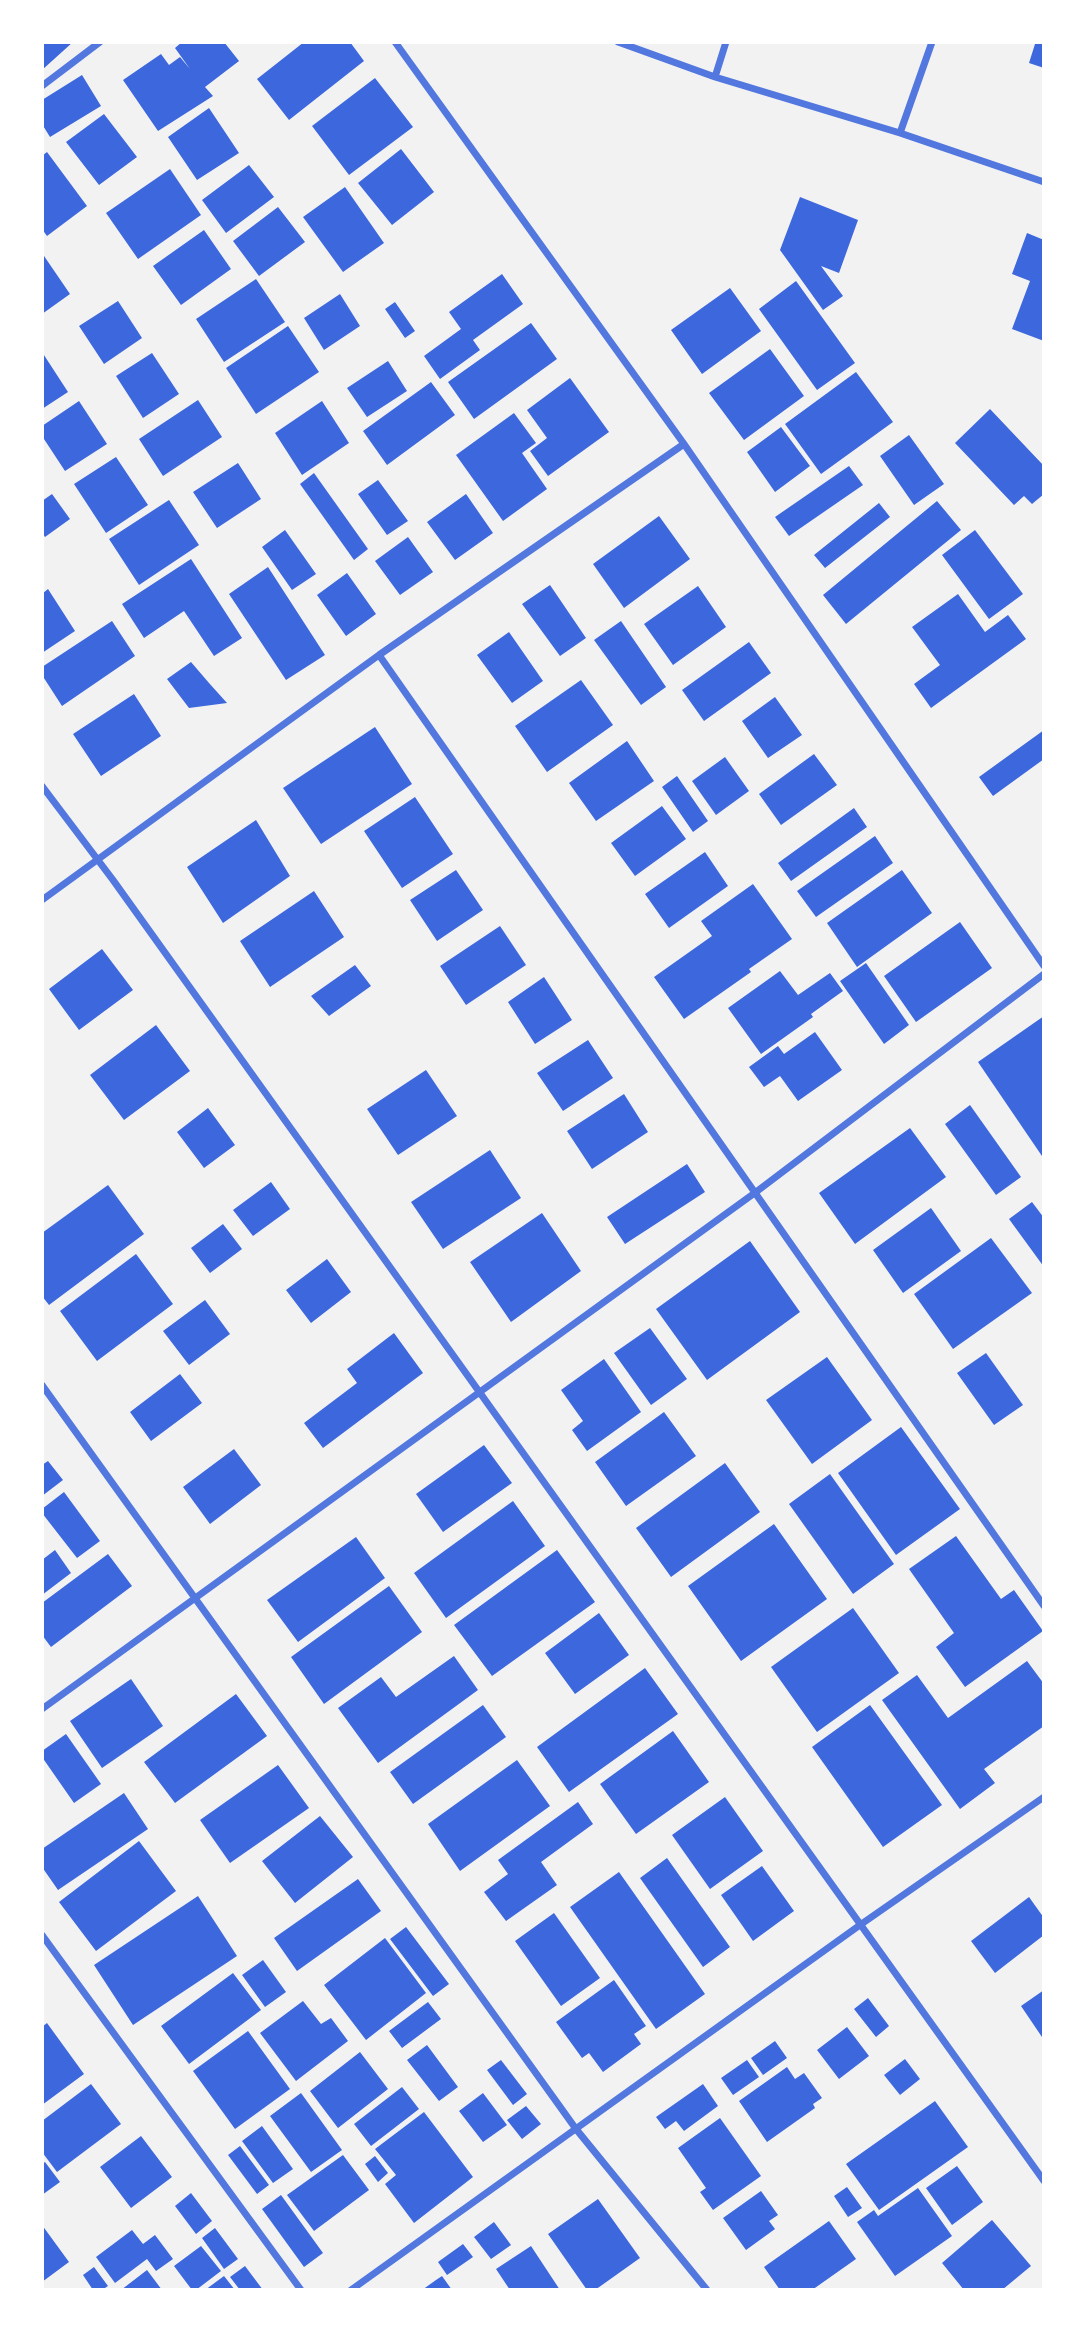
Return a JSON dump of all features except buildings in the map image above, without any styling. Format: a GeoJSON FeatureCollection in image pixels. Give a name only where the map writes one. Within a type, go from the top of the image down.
{"type":"FeatureCollection","features":[{"type":"Feature","properties":{"kind":"street"},"geometry":{"type":"LineString","coordinates":[[42,86],[100,42]]}},
{"type":"Feature","properties":{"kind":"street"},"geometry":{"type":"LineString","coordinates":[[395,42],[684,444],[1044,966]]}},
{"type":"Feature","properties":{"kind":"street"},"geometry":{"type":"LineString","coordinates":[[618,42],[715,77],[900,133],[1044,182]]}},
{"type":"Feature","properties":{"kind":"street"},"geometry":{"type":"LineString","coordinates":[[715,77],[726,42]]}},
{"type":"Feature","properties":{"kind":"street"},"geometry":{"type":"LineString","coordinates":[[900,133],[932,42]]}},
{"type":"Feature","properties":{"kind":"street"},"geometry":{"type":"LineString","coordinates":[[42,900],[379,655],[684,444]]}},
{"type":"Feature","properties":{"kind":"street"},"geometry":{"type":"LineString","coordinates":[[379,655],[1044,1606]]}},
{"type":"Feature","properties":{"kind":"street"},"geometry":{"type":"LineString","coordinates":[[42,786],[113,880],[1044,2181]]}},
{"type":"Feature","properties":{"kind":"street"},"geometry":{"type":"LineString","coordinates":[[42,1709],[756,1192],[1044,974]]}},
{"type":"Feature","properties":{"kind":"street"},"geometry":{"type":"LineString","coordinates":[[42,1385],[576,2129],[707,2290]]}},
{"type":"Feature","properties":{"kind":"street"},"geometry":{"type":"LineString","coordinates":[[351,2290],[860,1925],[1044,1797]]}},
{"type":"Feature","properties":{"kind":"street"},"geometry":{"type":"LineString","coordinates":[[42,1935],[301,2290]]}}]}
